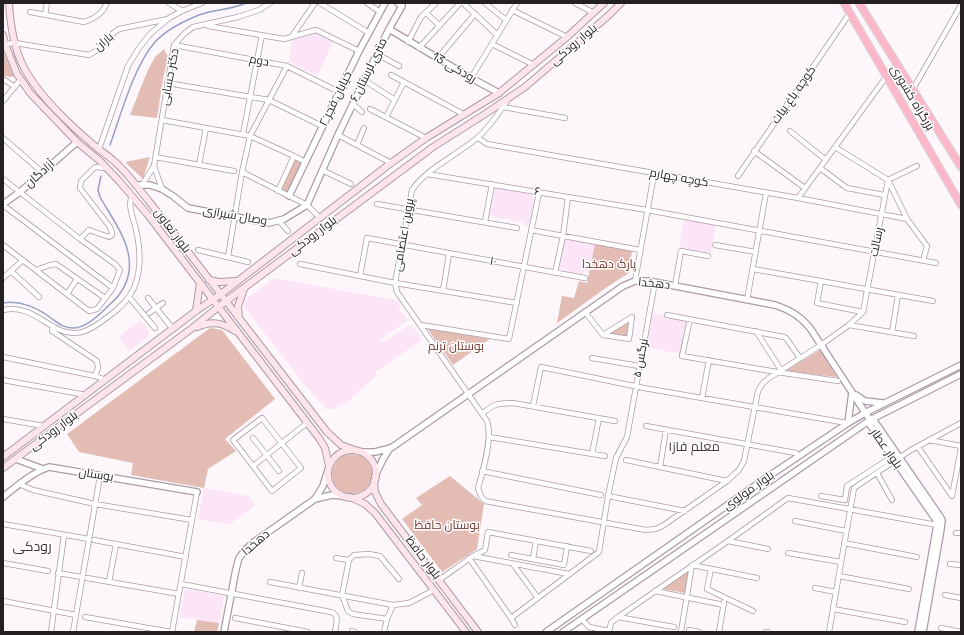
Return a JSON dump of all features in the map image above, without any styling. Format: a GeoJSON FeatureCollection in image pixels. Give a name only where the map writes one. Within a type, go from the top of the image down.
{"type":"FeatureCollection","features":[{"type":"Feature","properties":{"kind":"highway","name":"بزرگراه کشوری"},"geometry":{"type":"LineString","coordinates":[[843,3],[961,205]]}},
{"type":"Feature","properties":{"kind":"highway","name":"بزرگراه کشوری"},"geometry":{"type":"LineString","coordinates":[[859,4],[961,167]]}},
{"type":"Feature","properties":{"kind":"main road","name":"بلوار تعاون"},"geometry":{"type":"LineString","coordinates":[[9,3],[12,33],[17,52],[26,73],[41,94],[87,140],[115,162],[139,185],[225,302],[331,437],[341,445],[355,450]]}},
{"type":"Feature","properties":{"kind":"main road","name":"بلوار رودکی"},"geometry":{"type":"LineString","coordinates":[[3,457],[196,311],[213,300],[391,163],[426,138],[499,93],[567,37],[604,3]]}},
{"type":"Feature","properties":{"kind":"main road","name":"بلوار رودکی"},"geometry":{"type":"LineString","coordinates":[[3,468],[191,329],[218,307],[432,147],[525,87],[621,3]]}},
{"type":"Feature","properties":{"kind":"main road","name":"بلوار تعاون"},"geometry":{"type":"LineString","coordinates":[[3,35],[4,44],[17,74],[30,93],[77,142],[106,168],[148,214],[323,444],[329,468]]}},
{"type":"Feature","properties":{"kind":"main road"},"geometry":{"type":"LineString","coordinates":[[426,138],[432,147]]}},
{"type":"Feature","properties":{"kind":"main road"},"geometry":{"type":"LineString","coordinates":[[209,280],[220,282],[237,281]]}},
{"type":"Feature","properties":{"kind":"main road"},"geometry":{"type":"LineString","coordinates":[[196,311],[200,283]]}},
{"type":"Feature","properties":{"kind":"main road"},"geometry":{"type":"LineString","coordinates":[[240,320],[238,306],[245,287]]}},
{"type":"Feature","properties":{"kind":"main road"},"geometry":{"type":"LineString","coordinates":[[191,329],[206,324],[219,323],[240,335]]}},
{"type":"Feature","properties":{"kind":"main road"},"geometry":{"type":"LineString","coordinates":[[355,450],[362,452],[373,464],[375,479],[372,487],[359,496],[343,496],[331,485],[328,477],[329,468],[333,459],[339,454],[355,450]]}},
{"type":"Feature","properties":{"kind":"main road","name":"بلوار حافظ"},"geometry":{"type":"LineString","coordinates":[[375,479],[376,492],[382,504],[478,632]]}},
{"type":"Feature","properties":{"kind":"main road","name":"بلوار حافظ"},"geometry":{"type":"LineString","coordinates":[[350,497],[361,501],[372,509],[466,632]]}},
{"type":"Feature","properties":{"kind":"street"},"geometry":{"type":"LineString","coordinates":[[45,15],[47,3]]}},
{"type":"Feature","properties":{"kind":"street"},"geometry":{"type":"LineString","coordinates":[[30,12],[84,22],[89,21],[100,14],[107,3]]}},
{"type":"Feature","properties":{"kind":"street"},"geometry":{"type":"LineString","coordinates":[[169,3],[182,11]]}},
{"type":"Feature","properties":{"kind":"street"},"geometry":{"type":"LineString","coordinates":[[99,149],[128,66],[139,48],[150,34],[169,18],[202,3]]}},
{"type":"Feature","properties":{"kind":"street","name":"دکتر حسابی"},"geometry":{"type":"LineString","coordinates":[[154,166],[174,45],[193,27],[238,18],[259,10],[270,3]]}},
{"type":"Feature","properties":{"kind":"street"},"geometry":{"type":"LineString","coordinates":[[292,37],[315,3]]}},
{"type":"Feature","properties":{"kind":"street"},"geometry":{"type":"LineString","coordinates":[[320,3],[369,33]]}},
{"type":"Feature","properties":{"kind":"street"},"geometry":{"type":"LineString","coordinates":[[367,3],[380,12]]}},
{"type":"Feature","properties":{"kind":"street","name":"خیابان فجر ۲"},"geometry":{"type":"LineString","coordinates":[[289,196],[359,51],[385,3]]}},
{"type":"Feature","properties":{"kind":"street"},"geometry":{"type":"LineString","coordinates":[[408,42],[421,17],[436,3]]}},
{"type":"Feature","properties":{"kind":"street"},"geometry":{"type":"LineString","coordinates":[[419,48],[460,3]]}},
{"type":"Feature","properties":{"kind":"street"},"geometry":{"type":"LineString","coordinates":[[463,3],[497,34]]}},
{"type":"Feature","properties":{"kind":"street"},"geometry":{"type":"LineString","coordinates":[[485,3],[506,20]]}},
{"type":"Feature","properties":{"kind":"street"},"geometry":{"type":"LineString","coordinates":[[471,78],[517,3]]}},
{"type":"Feature","properties":{"kind":"street"},"geometry":{"type":"LineString","coordinates":[[575,3],[594,13]]}},
{"type":"Feature","properties":{"kind":"street","name":"۶ متری لرستان"},"geometry":{"type":"LineString","coordinates":[[338,135],[400,4]]}},
{"type":"Feature","properties":{"kind":"street"},"geometry":{"type":"LineString","coordinates":[[913,90],[961,5]]}},
{"type":"Feature","properties":{"kind":"street"},"geometry":{"type":"LineString","coordinates":[[512,10],[567,37]]}},
{"type":"Feature","properties":{"kind":"street"},"geometry":{"type":"LineString","coordinates":[[426,13],[439,25]]}},
{"type":"Feature","properties":{"kind":"street","name":"کوچه باغ بیات"},"geometry":{"type":"LineString","coordinates":[[738,176],[850,13]]}},
{"type":"Feature","properties":{"kind":"street"},"geometry":{"type":"LineString","coordinates":[[437,58],[475,14]]}},
{"type":"Feature","properties":{"kind":"street","name":"باران"},"geometry":{"type":"LineString","coordinates":[[14,43],[89,55],[99,49],[107,38],[119,29],[169,18]]}},
{"type":"Feature","properties":{"kind":"street"},"geometry":{"type":"LineString","coordinates":[[205,25],[284,39],[316,30],[359,51]]}},
{"type":"Feature","properties":{"kind":"street","name":"رودکی 13"},"geometry":{"type":"LineString","coordinates":[[389,29],[408,42],[499,93]]}},
{"type":"Feature","properties":{"kind":"street"},"geometry":{"type":"LineString","coordinates":[[243,134],[262,35]]}},
{"type":"Feature","properties":{"kind":"street"},"geometry":{"type":"LineString","coordinates":[[4,44],[14,43]]}},
{"type":"Feature","properties":{"kind":"street"},"geometry":{"type":"LineString","coordinates":[[492,44],[534,65]]}},
{"type":"Feature","properties":{"kind":"street","name":"دوم"},"geometry":{"type":"LineString","coordinates":[[174,45],[287,66],[339,92]]}},
{"type":"Feature","properties":{"kind":"street"},"geometry":{"type":"LineString","coordinates":[[377,54],[399,66]]}},
{"type":"Feature","properties":{"kind":"street"},"geometry":{"type":"LineString","coordinates":[[228,257],[242,172],[250,136],[287,66]]}},
{"type":"Feature","properties":{"kind":"street"},"geometry":{"type":"LineString","coordinates":[[391,75],[465,114]]}},
{"type":"Feature","properties":{"kind":"street"},"geometry":{"type":"LineString","coordinates":[[798,198],[886,77]]}},
{"type":"Feature","properties":{"kind":"street"},"geometry":{"type":"LineString","coordinates":[[3,79],[15,87]]}},
{"type":"Feature","properties":{"kind":"street"},"geometry":{"type":"LineString","coordinates":[[4,98],[21,79]]}},
{"type":"Feature","properties":{"kind":"street"},"geometry":{"type":"LineString","coordinates":[[364,80],[395,100]]}},
{"type":"Feature","properties":{"kind":"street"},"geometry":{"type":"LineString","coordinates":[[386,117],[404,82]]}},
{"type":"Feature","properties":{"kind":"street"},"geometry":{"type":"LineString","coordinates":[[167,83],[269,100],[322,126]]}},
{"type":"Feature","properties":{"kind":"street","name":"پروین اعتصامی"},"geometry":{"type":"LineString","coordinates":[[489,437],[489,426],[482,414],[397,292],[395,283],[412,190],[417,182],[427,174],[478,138],[503,107],[508,98]]}},
{"type":"Feature","properties":{"kind":"street"},"geometry":{"type":"LineString","coordinates":[[353,104],[362,112]]}},
{"type":"Feature","properties":{"kind":"street"},"geometry":{"type":"LineString","coordinates":[[503,107],[565,118]]}},
{"type":"Feature","properties":{"kind":"street"},"geometry":{"type":"LineString","coordinates":[[370,109],[426,138]]}},
{"type":"Feature","properties":{"kind":"street"},"geometry":{"type":"LineString","coordinates":[[162,120],[250,136],[305,162]]}},
{"type":"Feature","properties":{"kind":"street"},"geometry":{"type":"LineString","coordinates":[[199,165],[206,128]]}},
{"type":"Feature","properties":{"kind":"street"},"geometry":{"type":"LineString","coordinates":[[357,145],[364,128]]}},
{"type":"Feature","properties":{"kind":"street"},"geometry":{"type":"LineString","coordinates":[[790,131],[826,160]]}},
{"type":"Feature","properties":{"kind":"street"},"geometry":{"type":"LineString","coordinates":[[307,205],[338,135],[391,163]]}},
{"type":"Feature","properties":{"kind":"street"},"geometry":{"type":"LineString","coordinates":[[3,138],[42,172]]}},
{"type":"Feature","properties":{"kind":"street","name":"کوچه چهارم"},"geometry":{"type":"LineString","coordinates":[[478,138],[486,144],[798,198],[908,219]]}},
{"type":"Feature","properties":{"kind":"street","name":"آزادگان"},"geometry":{"type":"LineString","coordinates":[[3,204],[20,192],[77,142]]}},
{"type":"Feature","properties":{"kind":"street"},"geometry":{"type":"LineString","coordinates":[[835,147],[888,180],[908,219],[926,246],[923,261]]}},
{"type":"Feature","properties":{"kind":"street"},"geometry":{"type":"LineString","coordinates":[[754,151],[805,188]]}},
{"type":"Feature","properties":{"kind":"street"},"geometry":{"type":"LineString","coordinates":[[278,191],[294,156]]}},
{"type":"Feature","properties":{"kind":"street"},"geometry":{"type":"LineString","coordinates":[[155,158],[234,171]]}},
{"type":"Feature","properties":{"kind":"street"},"geometry":{"type":"LineString","coordinates":[[139,185],[154,166]]}},
{"type":"Feature","properties":{"kind":"street"},"geometry":{"type":"LineString","coordinates":[[154,166],[162,189]]}},
{"type":"Feature","properties":{"kind":"street"},"geometry":{"type":"LineString","coordinates":[[888,180],[917,166]]}},
{"type":"Feature","properties":{"kind":"street"},"geometry":{"type":"LineString","coordinates":[[80,239],[89,230],[109,237],[112,235],[110,227],[80,188],[81,181],[95,167],[106,168]]}},
{"type":"Feature","properties":{"kind":"street"},"geometry":{"type":"LineString","coordinates":[[820,168],[847,188],[884,195]]}},
{"type":"Feature","properties":{"kind":"street"},"geometry":{"type":"LineString","coordinates":[[322,170],[351,184]]}},
{"type":"Feature","properties":{"kind":"street"},"geometry":{"type":"LineString","coordinates":[[242,172],[307,205],[320,218]]}},
{"type":"Feature","properties":{"kind":"street","name":"۶"},"geometry":{"type":"LineString","coordinates":[[427,174],[647,210],[936,264]]}},
{"type":"Feature","properties":{"kind":"street"},"geometry":{"type":"LineString","coordinates":[[635,281],[654,174]]}},
{"type":"Feature","properties":{"kind":"street"},"geometry":{"type":"LineString","coordinates":[[3,179],[80,239],[115,264],[120,270],[113,288],[96,309],[89,311],[3,245]]}},
{"type":"Feature","properties":{"kind":"street","name":"رسالت"},"geometry":{"type":"LineString","coordinates":[[863,312],[888,180]]}},
{"type":"Feature","properties":{"kind":"street"},"geometry":{"type":"LineString","coordinates":[[485,222],[492,184]]}},
{"type":"Feature","properties":{"kind":"street","name":"وصال شیرازی"},"geometry":{"type":"LineString","coordinates":[[139,185],[150,185],[162,189],[188,208],[269,223],[279,221],[307,205]]}},
{"type":"Feature","properties":{"kind":"street"},"geometry":{"type":"LineString","coordinates":[[421,325],[509,339],[539,193]]}},
{"type":"Feature","properties":{"kind":"street"},"geometry":{"type":"LineString","coordinates":[[748,300],[766,193]]}},
{"type":"Feature","properties":{"kind":"street"},"geometry":{"type":"LineString","coordinates":[[3,310],[23,309],[53,326],[68,332],[77,333],[88,330],[110,315],[129,297],[136,283],[139,262],[136,230],[129,201],[132,195]]}},
{"type":"Feature","properties":{"kind":"street"},"geometry":{"type":"LineString","coordinates":[[555,273],[568,197]]}},
{"type":"Feature","properties":{"kind":"street"},"geometry":{"type":"LineString","coordinates":[[3,204],[113,288]]}},
{"type":"Feature","properties":{"kind":"street"},"geometry":{"type":"LineString","coordinates":[[377,204],[517,228]]}},
{"type":"Feature","properties":{"kind":"street"},"geometry":{"type":"LineString","coordinates":[[279,221],[288,231]]}},
{"type":"Feature","properties":{"kind":"street"},"geometry":{"type":"LineString","coordinates":[[531,230],[640,250]]}},
{"type":"Feature","properties":{"kind":"street","name":"۱۰"},"geometry":{"type":"LineString","coordinates":[[360,276],[367,238],[584,278]]}},
{"type":"Feature","properties":{"kind":"street"},"geometry":{"type":"LineString","coordinates":[[715,244],[756,252]]}},
{"type":"Feature","properties":{"kind":"street"},"geometry":{"type":"LineString","coordinates":[[198,250],[248,262]]}},
{"type":"Feature","properties":{"kind":"street"},"geometry":{"type":"LineString","coordinates":[[675,286],[681,251],[708,256]]}},
{"type":"Feature","properties":{"kind":"street"},"geometry":{"type":"LineString","coordinates":[[443,291],[449,254]]}},
{"type":"Feature","properties":{"kind":"street"},"geometry":{"type":"LineString","coordinates":[[3,278],[23,260]]}},
{"type":"Feature","properties":{"kind":"street"},"geometry":{"type":"LineString","coordinates":[[36,270],[56,264],[105,298]]}},
{"type":"Feature","properties":{"kind":"street"},"geometry":{"type":"LineString","coordinates":[[300,264],[395,283],[517,303]]}},
{"type":"Feature","properties":{"kind":"street"},"geometry":{"type":"LineString","coordinates":[[753,270],[933,301]]}},
{"type":"Feature","properties":{"kind":"street"},"geometry":{"type":"LineString","coordinates":[[3,273],[10,273],[38,297]]}},
{"type":"Feature","properties":{"kind":"street"},"geometry":{"type":"LineString","coordinates":[[67,294],[78,279]]}},
{"type":"Feature","properties":{"kind":"street","name":"دهخدا"},"geometry":{"type":"LineString","coordinates":[[390,448],[623,286],[635,281],[655,282],[775,305],[794,312],[806,323],[865,413]]}},
{"type":"Feature","properties":{"kind":"street"},"geometry":{"type":"LineString","coordinates":[[821,281],[817,303],[863,312]]}},
{"type":"Feature","properties":{"kind":"street","name":"نرگس ۵"},"geometry":{"type":"LineString","coordinates":[[533,406],[541,367],[636,386],[655,282]]}},
{"type":"Feature","properties":{"kind":"street"},"geometry":{"type":"LineString","coordinates":[[892,332],[898,295]]}},
{"type":"Feature","properties":{"kind":"street"},"geometry":{"type":"LineString","coordinates":[[129,297],[155,328]]}},
{"type":"Feature","properties":{"kind":"street"},"geometry":{"type":"LineString","coordinates":[[148,298],[173,329]]}},
{"type":"Feature","properties":{"kind":"street"},"geometry":{"type":"LineString","coordinates":[[150,313],[163,303]]}},
{"type":"Feature","properties":{"kind":"street"},"geometry":{"type":"LineString","coordinates":[[585,312],[602,335],[629,339],[632,317],[602,335]]}},
{"type":"Feature","properties":{"kind":"street"},"geometry":{"type":"LineString","coordinates":[[604,456],[489,437],[478,488],[485,501],[494,503],[646,530],[651,530],[664,525],[727,481],[739,470],[744,461],[748,445],[757,395],[760,387],[767,379],[821,345],[849,325],[863,312]]}},
{"type":"Feature","properties":{"kind":"street"},"geometry":{"type":"LineString","coordinates":[[667,315],[786,338],[800,358]]}},
{"type":"Feature","properties":{"kind":"street"},"geometry":{"type":"LineString","coordinates":[[690,319],[682,356],[838,381]]}},
{"type":"Feature","properties":{"kind":"street"},"geometry":{"type":"LineString","coordinates":[[849,325],[914,336]]}},
{"type":"Feature","properties":{"kind":"street"},"geometry":{"type":"LineString","coordinates":[[53,326],[52,330],[97,361],[98,368],[95,376]]}},
{"type":"Feature","properties":{"kind":"street"},"geometry":{"type":"LineString","coordinates":[[756,331],[779,371]]}},
{"type":"Feature","properties":{"kind":"street"},"geometry":{"type":"LineString","coordinates":[[3,357],[95,376],[106,380]]}},
{"type":"Feature","properties":{"kind":"street"},"geometry":{"type":"LineString","coordinates":[[592,358],[639,366]]}},
{"type":"Feature","properties":{"kind":"street"},"geometry":{"type":"LineString","coordinates":[[702,398],[710,360]]}},
{"type":"Feature","properties":{"kind":"street","name":"بلوار مولوی"},"geometry":{"type":"LineString","coordinates":[[546,632],[769,476],[848,423],[961,365]]}},
{"type":"Feature","properties":{"kind":"street","name":"بلوار مولوی"},"geometry":{"type":"LineString","coordinates":[[563,632],[870,420],[961,374]]}},
{"type":"Feature","properties":{"kind":"street"},"geometry":{"type":"LineString","coordinates":[[3,380],[86,395]]}},
{"type":"Feature","properties":{"kind":"street"},"geometry":{"type":"LineString","coordinates":[[511,618],[599,552],[616,458],[627,437],[636,386],[755,408],[848,423],[852,392],[865,401],[886,403]]}},
{"type":"Feature","properties":{"kind":"street"},"geometry":{"type":"LineString","coordinates":[[482,414],[491,406],[499,403],[513,403],[615,421]]}},
{"type":"Feature","properties":{"kind":"street","name":"بلوار عطار"},"geometry":{"type":"LineString","coordinates":[[865,413],[870,420],[870,425],[942,520],[923,632]]}},
{"type":"Feature","properties":{"kind":"street"},"geometry":{"type":"LineString","coordinates":[[262,418],[282,442],[302,468],[272,491],[233,440],[262,418]]}},
{"type":"Feature","properties":{"kind":"street"},"geometry":{"type":"LineString","coordinates":[[592,454],[599,418]]}},
{"type":"Feature","properties":{"kind":"street"},"geometry":{"type":"LineString","coordinates":[[3,419],[44,426]]}},
{"type":"Feature","properties":{"kind":"street"},"geometry":{"type":"LineString","coordinates":[[253,466],[307,423]]}},
{"type":"Feature","properties":{"kind":"street"},"geometry":{"type":"LineString","coordinates":[[821,496],[845,500],[847,486],[961,423]]}},
{"type":"Feature","properties":{"kind":"street"},"geometry":{"type":"LineString","coordinates":[[646,426],[796,453]]}},
{"type":"Feature","properties":{"kind":"street"},"geometry":{"type":"LineString","coordinates":[[660,467],[666,430]]}},
{"type":"Feature","properties":{"kind":"street"},"geometry":{"type":"LineString","coordinates":[[252,438],[279,471]]}},
{"type":"Feature","properties":{"kind":"street"},"geometry":{"type":"LineString","coordinates":[[918,447],[952,496],[961,447],[929,440]]}},
{"type":"Feature","properties":{"kind":"street"},"geometry":{"type":"LineString","coordinates":[[362,452],[373,453],[390,448]]}},
{"type":"Feature","properties":{"kind":"street"},"geometry":{"type":"LineString","coordinates":[[375,479],[383,459],[390,448]]}},
{"type":"Feature","properties":{"kind":"street"},"geometry":{"type":"LineString","coordinates":[[16,459],[43,469]]}},
{"type":"Feature","properties":{"kind":"street"},"geometry":{"type":"LineString","coordinates":[[829,632],[854,488],[895,459]]}},
{"type":"Feature","properties":{"kind":"street","name":"بلوار عطار"},"geometry":{"type":"LineString","coordinates":[[895,459],[936,520],[937,525]]}},
{"type":"Feature","properties":{"kind":"street"},"geometry":{"type":"LineString","coordinates":[[626,460],[727,481]]}},
{"type":"Feature","properties":{"kind":"street","name":"بوستان"},"geometry":{"type":"LineString","coordinates":[[43,469],[49,467],[197,492]]}},
{"type":"Feature","properties":{"kind":"street"},"geometry":{"type":"LineString","coordinates":[[316,499],[323,486],[329,468]]}},
{"type":"Feature","properties":{"kind":"street"},"geometry":{"type":"LineString","coordinates":[[3,496],[43,469]]}},
{"type":"Feature","properties":{"kind":"street"},"geometry":{"type":"LineString","coordinates":[[482,471],[601,495]]}},
{"type":"Feature","properties":{"kind":"street"},"geometry":{"type":"LineString","coordinates":[[877,472],[892,500]]}},
{"type":"Feature","properties":{"kind":"street"},"geometry":{"type":"LineString","coordinates":[[73,632],[85,578],[99,482]]}},
{"type":"Feature","properties":{"kind":"street"},"geometry":{"type":"LineString","coordinates":[[19,484],[33,490],[95,504],[192,520]]}},
{"type":"Feature","properties":{"kind":"street"},"geometry":{"type":"LineString","coordinates":[[85,617],[172,632],[197,492]]}},
{"type":"Feature","properties":{"kind":"street"},"geometry":{"type":"LineString","coordinates":[[316,499],[332,495],[343,496]]}},
{"type":"Feature","properties":{"kind":"street"},"geometry":{"type":"LineString","coordinates":[[608,496],[685,511]]}},
{"type":"Feature","properties":{"kind":"street"},"geometry":{"type":"LineString","coordinates":[[582,618],[589,627],[609,631],[610,623],[618,617],[788,498],[937,525],[918,632]]}},
{"type":"Feature","properties":{"kind":"street","name":"دهخدا"},"geometry":{"type":"LineString","coordinates":[[224,632],[239,558],[254,542],[316,499]]}},
{"type":"Feature","properties":{"kind":"street"},"geometry":{"type":"LineString","coordinates":[[795,521],[846,531]]}},
{"type":"Feature","properties":{"kind":"street"},"geometry":{"type":"LineString","coordinates":[[3,524],[186,557]]}},
{"type":"Feature","properties":{"kind":"street"},"geometry":{"type":"LineString","coordinates":[[439,580],[471,557],[485,550],[488,532],[591,551]]}},
{"type":"Feature","properties":{"kind":"street"},"geometry":{"type":"LineString","coordinates":[[51,632],[64,535]]}},
{"type":"Feature","properties":{"kind":"street"},"geometry":{"type":"LineString","coordinates":[[533,559],[536,541]]}},
{"type":"Feature","properties":{"kind":"street"},"geometry":{"type":"LineString","coordinates":[[728,541],[768,549]]}},
{"type":"Feature","properties":{"kind":"street"},"geometry":{"type":"LineString","coordinates":[[844,543],[917,557]]}},
{"type":"Feature","properties":{"kind":"street"},"geometry":{"type":"LineString","coordinates":[[109,582],[116,544]]}},
{"type":"Feature","properties":{"kind":"street"},"geometry":{"type":"LineString","coordinates":[[511,555],[564,565],[567,546]]}},
{"type":"Feature","properties":{"kind":"street"},"geometry":{"type":"LineString","coordinates":[[788,553],[841,562]]}},
{"type":"Feature","properties":{"kind":"street"},"geometry":{"type":"LineString","coordinates":[[387,619],[353,614],[348,611],[342,595],[349,560],[354,555],[369,554],[380,556],[399,579]]}},
{"type":"Feature","properties":{"kind":"street"},"geometry":{"type":"LineString","coordinates":[[471,557],[569,574]]}},
{"type":"Feature","properties":{"kind":"street"},"geometry":{"type":"LineString","coordinates":[[471,557],[515,625]]}},
{"type":"Feature","properties":{"kind":"street"},"geometry":{"type":"LineString","coordinates":[[336,558],[349,560]]}},
{"type":"Feature","properties":{"kind":"street"},"geometry":{"type":"LineString","coordinates":[[3,562],[48,571]]}},
{"type":"Feature","properties":{"kind":"street"},"geometry":{"type":"LineString","coordinates":[[513,564],[538,598]]}},
{"type":"Feature","properties":{"kind":"street"},"geometry":{"type":"LineString","coordinates":[[950,564],[961,566]]}},
{"type":"Feature","properties":{"kind":"street"},"geometry":{"type":"LineString","coordinates":[[692,565],[757,578]]}},
{"type":"Feature","properties":{"kind":"street"},"geometry":{"type":"LineString","coordinates":[[681,632],[692,565]]}},
{"type":"Feature","properties":{"kind":"street"},"geometry":{"type":"LineString","coordinates":[[711,569],[707,589],[753,611]]}},
{"type":"Feature","properties":{"kind":"street"},"geometry":{"type":"LineString","coordinates":[[58,572],[179,594]]}},
{"type":"Feature","properties":{"kind":"street"},"geometry":{"type":"LineString","coordinates":[[299,588],[302,573]]}},
{"type":"Feature","properties":{"kind":"street"},"geometry":{"type":"LineString","coordinates":[[839,576],[909,589]]}},
{"type":"Feature","properties":{"kind":"street"},"geometry":{"type":"LineString","coordinates":[[270,582],[393,605],[409,603],[434,590]]}},
{"type":"Feature","properties":{"kind":"street"},"geometry":{"type":"LineString","coordinates":[[618,582],[624,590]]}},
{"type":"Feature","properties":{"kind":"street"},"geometry":{"type":"LineString","coordinates":[[181,584],[333,612],[337,619],[335,632]]}},
{"type":"Feature","properties":{"kind":"street"},"geometry":{"type":"LineString","coordinates":[[815,588],[836,592]]}},
{"type":"Feature","properties":{"kind":"street"},"geometry":{"type":"LineString","coordinates":[[655,591],[724,605]]}},
{"type":"Feature","properties":{"kind":"street"},"geometry":{"type":"LineString","coordinates":[[945,596],[961,598]]}},
{"type":"Feature","properties":{"kind":"street"},"geometry":{"type":"LineString","coordinates":[[719,632],[725,598]]}},
{"type":"Feature","properties":{"kind":"street"},"geometry":{"type":"LineString","coordinates":[[3,601],[76,615]]}},
{"type":"Feature","properties":{"kind":"street"},"geometry":{"type":"LineString","coordinates":[[384,632],[387,619],[393,605]]}},
{"type":"Feature","properties":{"kind":"street"},"geometry":{"type":"LineString","coordinates":[[833,609],[905,622]]}},
{"type":"Feature","properties":{"kind":"street"},"geometry":{"type":"LineString","coordinates":[[618,617],[674,627]]}},
{"type":"Feature","properties":{"kind":"street"},"geometry":{"type":"LineString","coordinates":[[235,618],[308,632]]}},
{"type":"Feature","properties":{"kind":"street"},"geometry":{"type":"LineString","coordinates":[[941,628],[961,632]]}},
{"type":"Feature","properties":{"kind":"street"},"geometry":{"type":"LineString","coordinates":[[690,630],[700,632]]}},
{"type":"Feature","properties":{"kind":"shaded area"},"geometry":{"type":"Polygon","coordinates":[[[316,33],[333,42],[317,76],[289,62],[292,40],[316,33]]]}},
{"type":"Feature","properties":{"kind":"shaded area"},"geometry":{"type":"Polygon","coordinates":[[[493,187],[536,195],[530,227],[523,225],[523,222],[488,216],[493,187]]]}},
{"type":"Feature","properties":{"kind":"shaded area"},"geometry":{"type":"Polygon","coordinates":[[[684,218],[716,224],[711,253],[679,247],[684,218]]]}},
{"type":"Feature","properties":{"kind":"shaded area"},"geometry":{"type":"Polygon","coordinates":[[[565,239],[595,244],[589,273],[584,272],[582,274],[559,269],[565,239]]]}},
{"type":"Feature","properties":{"kind":"shaded area"},"geometry":{"type":"Polygon","coordinates":[[[274,278],[400,301],[399,309],[408,320],[380,340],[382,343],[411,324],[422,340],[375,372],[377,375],[345,404],[340,404],[334,409],[327,410],[304,384],[244,307],[244,301],[274,278]]]}},
{"type":"Feature","properties":{"kind":"shaded area"},"geometry":{"type":"Polygon","coordinates":[[[652,313],[685,319],[687,323],[681,354],[645,347],[652,313]]]}},
{"type":"Feature","properties":{"kind":"shaded area"},"geometry":{"type":"Polygon","coordinates":[[[141,320],[149,331],[148,337],[129,351],[119,337],[141,320]]]}},
{"type":"Feature","properties":{"kind":"shaded area"},"geometry":{"type":"Polygon","coordinates":[[[204,488],[248,496],[255,505],[229,525],[198,519],[204,488]]]}},
{"type":"Feature","properties":{"kind":"shaded area"},"geometry":{"type":"Polygon","coordinates":[[[185,589],[224,596],[219,623],[180,617],[185,589]]]}},
{"type":"Feature","properties":{"kind":"green space"},"geometry":{"type":"Polygon","coordinates":[[[164,49],[168,57],[157,118],[130,115],[147,72],[155,57],[164,49]]]}},
{"type":"Feature","properties":{"kind":"green space"},"geometry":{"type":"Polygon","coordinates":[[[3,51],[14,76],[3,76],[3,51]]]}},
{"type":"Feature","properties":{"kind":"green space"},"geometry":{"type":"Polygon","coordinates":[[[150,157],[143,179],[125,162],[150,157]]]}},
{"type":"Feature","properties":{"kind":"green space"},"geometry":{"type":"Polygon","coordinates":[[[295,159],[303,163],[288,194],[280,190],[295,159]]]}},
{"type":"Feature","properties":{"kind":"green space","name":"پارک دهخدا"},"geometry":{"type":"Polygon","coordinates":[[[595,244],[632,251],[629,273],[557,323],[562,296],[574,298],[579,281],[587,283],[595,244]]]}},
{"type":"Feature","properties":{"kind":"green space"},"geometry":{"type":"Polygon","coordinates":[[[630,321],[628,337],[607,334],[630,321]]]}},
{"type":"Feature","properties":{"kind":"green space"},"geometry":{"type":"Polygon","coordinates":[[[210,328],[222,330],[275,399],[225,439],[236,451],[208,469],[204,488],[131,475],[133,463],[79,452],[67,434],[210,328]]]}},
{"type":"Feature","properties":{"kind":"green space","name":"بوستان ترنم"},"geometry":{"type":"Polygon","coordinates":[[[427,328],[490,339],[453,365],[427,328]]]}},
{"type":"Feature","properties":{"kind":"green space"},"geometry":{"type":"Polygon","coordinates":[[[820,350],[837,377],[785,371],[820,350]]]}},
{"type":"Feature","properties":{"kind":"green space"},"geometry":{"type":"Polygon","coordinates":[[[352,454],[366,460],[372,474],[366,488],[352,494],[338,488],[332,474],[338,460],[352,454]]]}},
{"type":"Feature","properties":{"kind":"green space","name":"بوستان حافظ"},"geometry":{"type":"Polygon","coordinates":[[[450,476],[484,504],[477,549],[442,572],[402,519],[422,505],[416,498],[450,476]]]}},
{"type":"Feature","properties":{"kind":"green space"},"geometry":{"type":"Polygon","coordinates":[[[689,570],[685,593],[662,589],[689,570]]]}},
{"type":"Feature","properties":{"kind":"green space"},"geometry":{"type":"Polygon","coordinates":[[[197,620],[219,623],[217,632],[194,632],[197,620]]]}},
{"type":"Feature","properties":{"kind":"waterway"},"geometry":{"type":"LineString","coordinates":[[110,145],[134,77],[147,52],[155,42],[170,29],[193,17],[246,3]]}},
{"type":"Feature","properties":{"kind":"waterway"},"geometry":{"type":"LineString","coordinates":[[3,303],[9,302],[28,306],[46,314],[61,325],[77,328],[90,322],[119,295],[126,282],[129,269],[129,257],[126,244],[100,197],[98,190],[101,176]]}},
{"type":"Feature","properties":{"kind":"district","name":"معلم فاز۱"},"geometry":{"type":"Point","coordinates":[694,447]}},
{"type":"Feature","properties":{"kind":"district","name":"رودکی"},"geometry":{"type":"Point","coordinates":[32,547]}}]}
